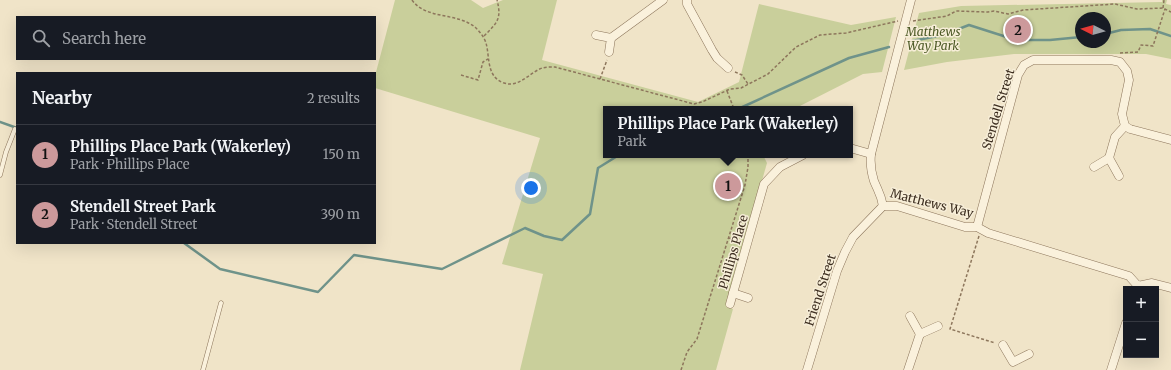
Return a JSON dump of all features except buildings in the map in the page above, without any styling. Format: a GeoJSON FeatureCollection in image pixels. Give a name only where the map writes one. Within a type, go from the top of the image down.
{"type":"FeatureCollection","features":[{"type":"Feature","properties":{"kind":"street"},"geometry":{"type":"LineString","coordinates":[[609,52],[611,38],[663,0]]}},
{"type":"Feature","properties":{"kind":"street"},"geometry":{"type":"LineString","coordinates":[[687,0],[687,4],[712,50],[717,58],[728,68]]}},
{"type":"Feature","properties":{"kind":"street","name":"Matthews Way"},"geometry":{"type":"LineString","coordinates":[[911,0],[871,154],[870,167],[874,181],[881,194],[883,206],[897,206],[965,227],[979,228],[988,233],[1129,276],[1136,286]]}},
{"type":"Feature","properties":{"kind":"street"},"geometry":{"type":"LineString","coordinates":[[596,35],[611,38]]}},
{"type":"Feature","properties":{"kind":"street","name":"Stendell Street"},"geometry":{"type":"LineString","coordinates":[[979,228],[1018,75],[1024,65],[1033,60],[1111,60]]}},
{"type":"Feature","properties":{"kind":"street"},"geometry":{"type":"LineString","coordinates":[[1111,60],[1120,62],[1127,70],[1129,80],[1122,114],[1125,126],[1130,129],[1171,140]]}},
{"type":"Feature","properties":{"kind":"street"},"geometry":{"type":"LineString","coordinates":[[1094,167],[1109,158],[1115,137],[1125,126]]}},
{"type":"Feature","properties":{"kind":"street"},"geometry":{"type":"LineString","coordinates":[[853,149],[871,154]]}},
{"type":"Feature","properties":{"kind":"street","name":"Phillips Place"},"geometry":{"type":"LineString","coordinates":[[730,304],[764,184],[780,167],[796,158]]}},
{"type":"Feature","properties":{"kind":"street"},"geometry":{"type":"LineString","coordinates":[[1109,158],[1119,176]]}},
{"type":"Feature","properties":{"kind":"street","name":"Friend Street"},"geometry":{"type":"LineString","coordinates":[[807,370],[837,271],[845,252],[853,237],[883,206]]}},
{"type":"Feature","properties":{"kind":"street","name":"Matthews Way"},"geometry":{"type":"LineString","coordinates":[[1143,286],[1152,283],[1171,288]]}},
{"type":"Feature","properties":{"kind":"street"},"geometry":{"type":"LineString","coordinates":[[734,293],[748,298]]}},
{"type":"Feature","properties":{"kind":"street"},"geometry":{"type":"LineString","coordinates":[[908,370],[920,334],[910,316]]}},
{"type":"Feature","properties":{"kind":"street"},"geometry":{"type":"LineString","coordinates":[[920,334],[938,326]]}},
{"type":"Feature","properties":{"kind":"street"},"geometry":{"type":"LineString","coordinates":[[1111,370],[1123,332]]}},
{"type":"Feature","properties":{"kind":"street"},"geometry":{"type":"LineString","coordinates":[[1003,345],[1011,366],[1029,354]]}},
{"type":"Feature","properties":{"kind":"lane"},"geometry":{"type":"LineString","coordinates":[[0,175],[6,152],[15,129]]}},
{"type":"Feature","properties":{"kind":"lane"},"geometry":{"type":"LineString","coordinates":[[203,370],[221,304]]}},
{"type":"Feature","properties":{"kind":"path"},"geometry":{"type":"LineString","coordinates":[[483,36],[496,25],[500,11],[497,0]]}},
{"type":"Feature","properties":{"kind":"path"},"geometry":{"type":"LineString","coordinates":[[1162,8],[1164,0]]}},
{"type":"Feature","properties":{"kind":"path"},"geometry":{"type":"LineString","coordinates":[[1023,10],[1115,4],[1137,9],[1162,8],[1171,12]]}},
{"type":"Feature","properties":{"kind":"path"},"geometry":{"type":"LineString","coordinates":[[1111,60],[1119,53],[1138,52],[1141,45],[1153,46],[1165,9]]}},
{"type":"Feature","properties":{"kind":"path"},"geometry":{"type":"LineString","coordinates":[[600,79],[609,52]]}},
{"type":"Feature","properties":{"kind":"path"},"geometry":{"type":"LineString","coordinates":[[461,75],[478,80],[483,62],[488,59]]}},
{"type":"Feature","properties":{"kind":"path"},"geometry":{"type":"LineString","coordinates":[[728,68],[742,75],[748,84]]}},
{"type":"Feature","properties":{"kind":"path"},"geometry":{"type":"LineString","coordinates":[[727,91],[733,106]]}},
{"type":"Feature","properties":{"kind":"path"},"geometry":{"type":"LineString","coordinates":[[681,370],[687,352],[698,339],[745,185],[748,158]]}},
{"type":"Feature","properties":{"kind":"path"},"geometry":{"type":"LineString","coordinates":[[979,228],[950,329],[1003,345]]}},
{"type":"Feature","properties":{"kind":"path"},"geometry":{"type":"LineString","coordinates":[[729,238],[747,244]]}},
{"type":"Feature","properties":{"kind":"green space"},"geometry":{"type":"Polygon","coordinates":[[[395,0],[471,0],[483,8],[503,0],[557,0],[542,60],[698,102],[739,82],[759,4],[851,25],[896,17],[882,72],[863,74],[800,106],[603,106],[603,158],[764,158],[767,163],[726,307],[733,309],[716,370],[520,370],[543,274],[502,264],[540,138],[376,88],[376,72],[395,0]]]}},
{"type":"Feature","properties":{"kind":"green space","name":"Matthews Way Park"},"geometry":{"type":"Polygon","coordinates":[[[1162,0],[1167,0],[1166,4],[1171,5],[1171,59],[1146,54],[1014,54],[947,62],[904,70],[919,13],[961,6],[1162,2],[1162,0]]]}},
{"type":"Feature","properties":{"kind":"waterway"},"geometry":{"type":"LineString","coordinates":[[912,41],[943,35],[969,25],[1016,40],[1050,40],[1075,38]]}},
{"type":"Feature","properties":{"kind":"waterway"},"geometry":{"type":"LineString","coordinates":[[1111,32],[1121,30],[1150,29],[1171,36]]}},
{"type":"Feature","properties":{"kind":"waterway"},"geometry":{"type":"LineString","coordinates":[[745,106],[849,58],[889,47]]}},
{"type":"Feature","properties":{"kind":"waterway"},"geometry":{"type":"LineString","coordinates":[[0,122],[16,128]]}},
{"type":"Feature","properties":{"kind":"waterway"},"geometry":{"type":"LineString","coordinates":[[185,244],[220,269],[318,292],[354,255],[442,269],[525,228],[544,236],[562,240],[590,214],[598,168],[614,158]]}},
{"type":"Feature","properties":{"kind":"place","name":"Stendell Street Park"},"geometry":{"type":"Point","coordinates":[1018,30]}},
{"type":"Feature","properties":{"kind":"place","name":"Phillips Place Park (Wakerley)"},"geometry":{"type":"Point","coordinates":[728,186]}}]}
